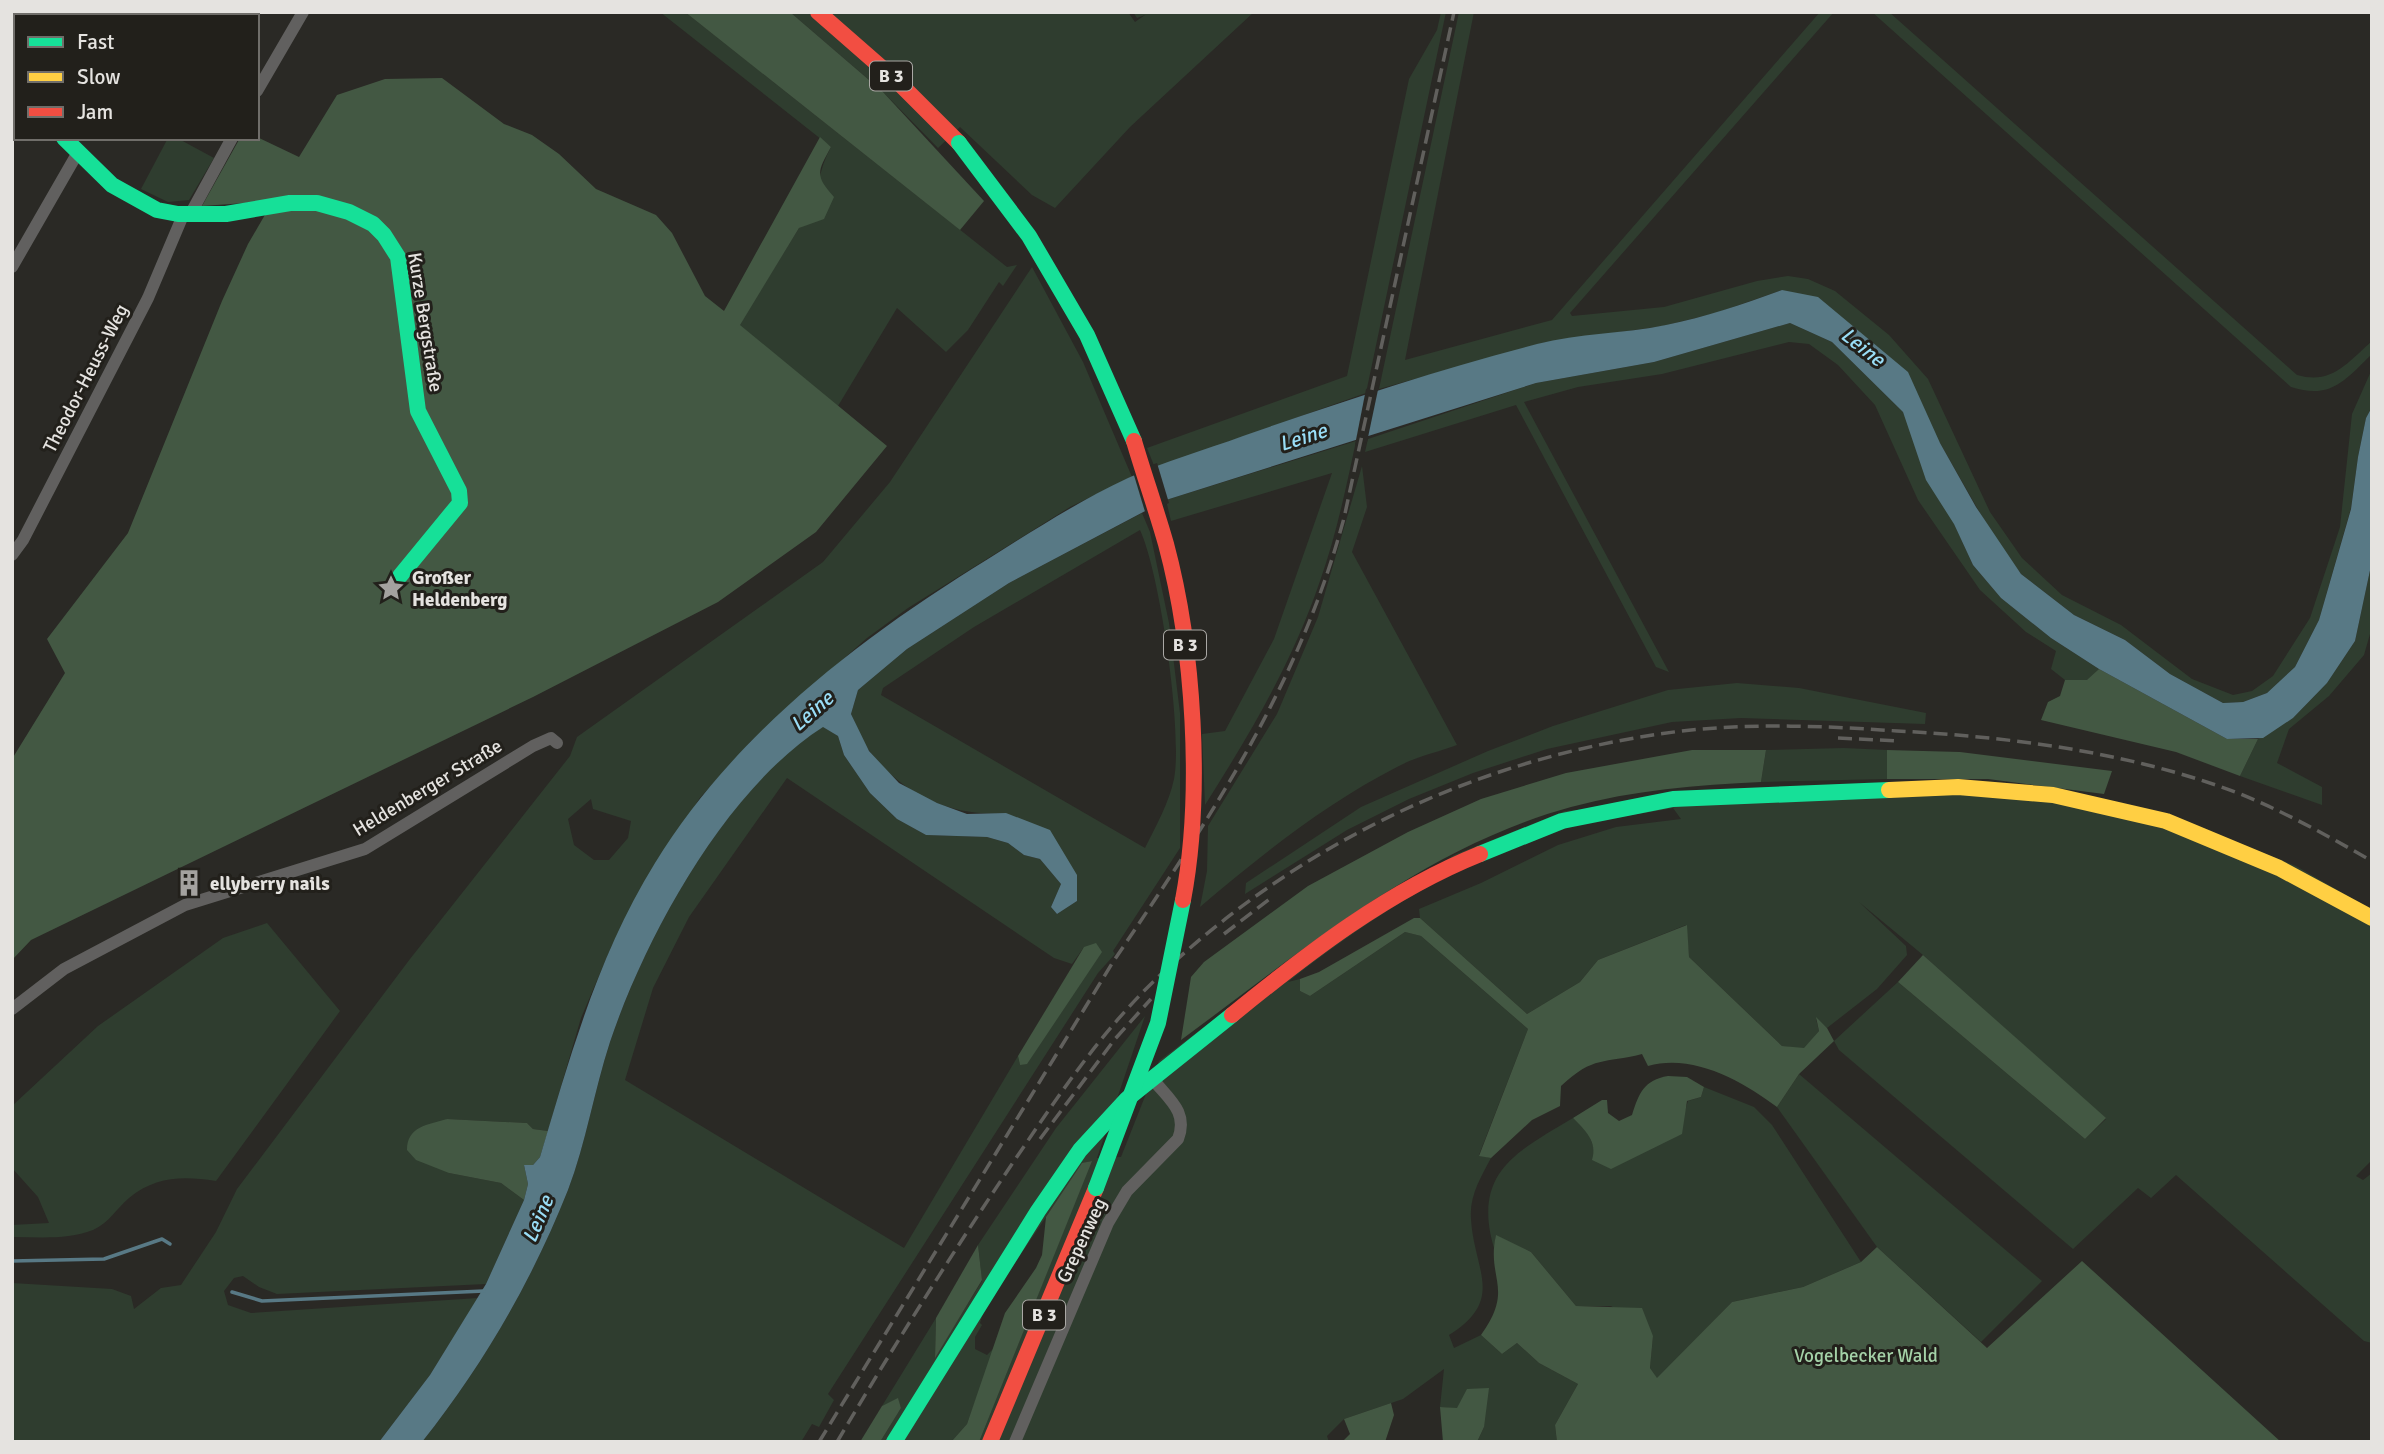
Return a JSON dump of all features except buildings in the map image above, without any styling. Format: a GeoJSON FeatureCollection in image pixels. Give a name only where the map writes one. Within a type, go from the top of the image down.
{"type":"FeatureCollection","features":[{"type":"Feature","properties":{"kind":"street"},"geometry":{"type":"LineString","coordinates":[[259,88],[303,12]]}},
{"type":"Feature","properties":{"kind":"street","name":"B 3"},"geometry":{"type":"LineString","coordinates":[[818,12],[898,82],[959,144],[1010,208],[1077,312],[1114,387],[1143,464],[1166,541],[1187,659],[1193,780],[1189,846],[1180,928],[1153,1038],[1096,1188],[990,1442]]}},
{"type":"Feature","properties":{"kind":"street","name":"Theodor-Heuss-Weg"},"geometry":{"type":"LineString","coordinates":[[12,555],[148,298],[188,213],[231,140]]}},
{"type":"Feature","properties":{"kind":"street"},"geometry":{"type":"LineString","coordinates":[[12,267],[72,144]]}},
{"type":"Feature","properties":{"kind":"street","name":"Kurze Bergstraße"},"geometry":{"type":"LineString","coordinates":[[72,144],[115,186],[149,207],[227,215],[288,202],[324,202],[366,219],[388,236],[398,257],[418,411],[459,491],[460,503],[400,576]]}},
{"type":"Feature","properties":{"kind":"street","name":"Heldenberger Straße"},"geometry":{"type":"LineString","coordinates":[[12,1009],[64,969],[185,905],[365,849],[533,746],[551,738],[557,743]]}},
{"type":"Feature","properties":{"kind":"street"},"geometry":{"type":"LineString","coordinates":[[894,1442],[1038,1211],[1080,1150],[1111,1114],[1151,1077],[1281,975],[1393,896],[1450,866],[1562,821],[1673,799],[1958,788],[2053,796],[2166,821],[2279,868],[2372,918]]}},
{"type":"Feature","properties":{"kind":"street","name":"Grepenweg"},"geometry":{"type":"LineString","coordinates":[[1015,1442],[1108,1223],[1127,1191],[1178,1139],[1182,1128],[1181,1111],[1151,1077]]}},
{"type":"Feature","properties":{"kind":"green space"},"geometry":{"type":"Polygon","coordinates":[[[660,12],[685,12],[1007,267],[1017,265],[1003,286],[999,282],[968,330],[946,352],[897,308],[838,406],[739,325],[799,228],[810,222],[820,174],[831,147],[660,12]]]}},
{"type":"Feature","properties":{"kind":"green space"},"geometry":{"type":"Polygon","coordinates":[[[685,12],[790,12],[883,92],[984,201],[960,230],[685,12]]]}},
{"type":"Feature","properties":{"kind":"green space"},"geometry":{"type":"Polygon","coordinates":[[[790,12],[1128,12],[1135,22],[1145,15],[1137,18],[1133,12],[1254,12],[1130,127],[1055,208],[1032,195],[960,127],[938,148],[883,92],[790,12]]]}},
{"type":"Feature","properties":{"kind":"green space"},"geometry":{"type":"Polygon","coordinates":[[[1441,12],[1446,12],[1366,393],[1155,468],[1147,448],[1347,376],[1409,79],[1437,30],[1441,12]]]}},
{"type":"Feature","properties":{"kind":"green space"},"geometry":{"type":"Polygon","coordinates":[[[1459,12],[1474,12],[1405,360],[1552,320],[1820,12],[1834,12],[1570,313],[1572,316],[1664,307],[1757,281],[1788,276],[1808,279],[1835,291],[1889,335],[1928,379],[1990,512],[2022,558],[2062,595],[2121,625],[2192,679],[2233,695],[2252,691],[2273,676],[2310,618],[2340,527],[2352,414],[2372,369],[2372,407],[2366,418],[2351,508],[2319,620],[2295,667],[2267,693],[2243,702],[2223,703],[2170,674],[2125,640],[2074,615],[2021,574],[1996,541],[1940,443],[1782,290],[1716,313],[1663,326],[1543,343],[1379,389],[1459,12]]]}},
{"type":"Feature","properties":{"kind":"green space"},"geometry":{"type":"Polygon","coordinates":[[[1872,12],[1889,12],[2297,375],[2320,377],[2330,374],[2347,364],[2372,341],[2372,354],[2345,379],[2327,389],[2317,391],[2291,387],[1872,12]]]}},
{"type":"Feature","properties":{"kind":"green space"},"geometry":{"type":"Polygon","coordinates":[[[442,78],[504,124],[532,135],[559,154],[596,189],[656,215],[672,233],[705,296],[724,311],[820,137],[831,147],[820,173],[823,183],[834,197],[824,219],[799,228],[740,325],[887,446],[816,532],[718,602],[533,697],[31,940],[12,960],[12,759],[65,673],[47,639],[128,533],[222,301],[248,244],[273,201],[202,206],[239,140],[259,138],[299,157],[337,95],[385,79],[442,78]]]}},
{"type":"Feature","properties":{"kind":"green space"},"geometry":{"type":"Polygon","coordinates":[[[167,140],[181,140],[214,158],[189,200],[168,202],[141,189],[167,140]]]}},
{"type":"Feature","properties":{"kind":"green space"},"geometry":{"type":"Polygon","coordinates":[[[1032,267],[1083,362],[1132,477],[1070,507],[908,608],[867,638],[750,742],[699,799],[613,943],[581,1018],[548,1131],[533,1129],[527,1123],[446,1119],[449,1173],[501,1183],[524,1200],[486,1284],[277,1294],[259,1287],[243,1276],[234,1278],[224,1291],[228,1305],[251,1313],[478,1298],[430,1375],[379,1442],[12,1442],[12,1283],[112,1289],[131,1296],[134,1309],[161,1288],[181,1285],[216,1232],[237,1189],[410,959],[570,756],[577,737],[823,562],[890,482],[1032,267]],[[591,799],[568,819],[574,845],[594,860],[609,860],[628,838],[631,821],[593,809],[591,799]]]}},
{"type":"Feature","properties":{"kind":"green space"},"geometry":{"type":"Polygon","coordinates":[[[1790,323],[1832,342],[1903,412],[1973,565],[2001,598],[2051,638],[2099,669],[2089,680],[2065,680],[2051,669],[2056,651],[2026,632],[1980,590],[1918,500],[1875,405],[1838,365],[1809,344],[1789,342],[1662,374],[1578,387],[1524,402],[1669,672],[1656,667],[1516,405],[1365,452],[1368,439],[1536,383],[1654,362],[1790,323]]]}},
{"type":"Feature","properties":{"kind":"green space"},"geometry":{"type":"Polygon","coordinates":[[[1356,441],[1326,564],[1297,640],[1269,696],[1205,805],[1202,734],[1225,731],[1274,639],[1332,473],[1171,521],[1166,500],[1356,441]]]}},
{"type":"Feature","properties":{"kind":"green space"},"geometry":{"type":"Polygon","coordinates":[[[1362,466],[1367,507],[1352,552],[1457,745],[1404,763],[1344,797],[1270,850],[1200,907],[1207,871],[1208,826],[1277,714],[1318,617],[1362,466]]]}},
{"type":"Feature","properties":{"kind":"green space"},"geometry":{"type":"Polygon","coordinates":[[[1142,513],[1150,532],[1169,623],[1180,713],[1180,848],[1113,951],[1115,954],[1098,973],[828,1394],[834,1400],[819,1427],[812,1424],[801,1442],[422,1442],[486,1352],[539,1257],[574,1172],[610,1042],[645,956],[668,912],[722,826],[753,787],[787,754],[822,726],[838,736],[844,755],[870,793],[897,819],[926,835],[987,837],[1008,843],[1024,855],[1040,859],[1061,884],[1051,907],[1057,914],[1077,901],[1006,813],[949,807],[914,792],[884,768],[871,753],[851,714],[858,690],[907,649],[1009,583],[1142,513]],[[1140,530],[974,627],[883,688],[881,695],[1145,848],[1169,797],[1176,757],[1172,691],[1162,615],[1148,551],[1140,530]],[[787,778],[689,917],[653,988],[625,1080],[904,1248],[1018,1056],[1020,1065],[1084,947],[1072,964],[1054,958],[787,778]]]}},
{"type":"Feature","properties":{"kind":"green space"},"geometry":{"type":"Polygon","coordinates":[[[2372,561],[2372,627],[2364,655],[2329,696],[2289,729],[2277,763],[2322,787],[2322,805],[2240,776],[2258,739],[2293,718],[2327,683],[2355,641],[2372,561]]]}},
{"type":"Feature","properties":{"kind":"green space"},"geometry":{"type":"Polygon","coordinates":[[[2099,669],[2227,739],[2258,739],[2240,776],[2176,752],[2041,720],[2048,702],[2060,696],[2065,680],[2087,680],[2099,669]]]}},
{"type":"Feature","properties":{"kind":"green space"},"geometry":{"type":"Polygon","coordinates":[[[1737,683],[1799,688],[1926,713],[1925,724],[1741,718],[1672,722],[1547,749],[1473,773],[1409,799],[1347,830],[1245,894],[1246,883],[1361,807],[1488,751],[1553,726],[1668,690],[1737,683]]]}},
{"type":"Feature","properties":{"kind":"green space"},"geometry":{"type":"Polygon","coordinates":[[[1692,750],[1766,750],[1761,782],[1666,789],[1595,801],[1517,825],[1465,848],[1366,905],[1181,1040],[1191,977],[1204,962],[1308,886],[1408,832],[1481,799],[1566,773],[1692,750]]]}},
{"type":"Feature","properties":{"kind":"green space"},"geometry":{"type":"Polygon","coordinates":[[[1766,750],[1887,750],[1887,779],[1761,782],[1766,750]]]}},
{"type":"Feature","properties":{"kind":"green space"},"geometry":{"type":"Polygon","coordinates":[[[1887,750],[1960,752],[2112,771],[2104,794],[1988,779],[1887,779],[1887,750]]]}},
{"type":"Feature","properties":{"kind":"green space"},"geometry":{"type":"Polygon","coordinates":[[[1953,780],[2175,818],[2296,866],[2372,910],[2372,1160],[2356,1176],[2363,1180],[2372,1173],[2372,1343],[2364,1341],[2176,1175],[2151,1198],[2138,1188],[2073,1249],[1839,1050],[1834,1041],[1898,982],[2085,1139],[2106,1119],[1923,955],[1859,902],[1906,946],[1907,955],[1877,989],[1827,1028],[1816,1019],[1819,1031],[1804,1049],[1782,1046],[1689,957],[1686,925],[1598,960],[1580,982],[1527,1014],[1420,918],[1419,909],[1481,883],[1558,845],[1616,827],[1681,819],[1673,808],[1563,829],[1489,856],[1418,892],[1384,913],[1288,982],[1300,979],[1300,991],[1310,996],[1405,932],[1421,936],[1528,1029],[1479,1155],[1491,1158],[1476,1187],[1471,1211],[1482,1296],[1477,1309],[1466,1322],[1449,1335],[1454,1348],[1481,1335],[1502,1354],[1517,1343],[1539,1363],[1578,1384],[1555,1425],[1557,1442],[1477,1442],[1484,1427],[1460,1409],[1440,1407],[1444,1369],[1403,1399],[1344,1419],[1327,1436],[1329,1442],[979,1442],[1091,1161],[1082,1164],[985,1307],[980,1323],[982,1325],[975,1337],[975,1349],[987,1355],[995,1347],[967,1424],[951,1442],[880,1442],[901,1408],[898,1399],[882,1406],[936,1318],[935,1356],[982,1281],[978,1245],[1056,1128],[1145,1016],[1097,1158],[1121,1157],[1159,1061],[1300,954],[1454,855],[1565,811],[1953,780]]]}},
{"type":"Feature","properties":{"kind":"green space"},"geometry":{"type":"Polygon","coordinates":[[[1414,918],[1420,918],[1527,1014],[1580,982],[1598,960],[1687,925],[1689,957],[1782,1046],[1804,1048],[1819,1031],[1816,1017],[1827,1028],[1834,1041],[1799,1074],[1777,1107],[1733,1079],[1699,1066],[1665,1063],[1648,1066],[1642,1054],[1600,1062],[1582,1069],[1561,1086],[1560,1106],[1532,1120],[1491,1158],[1479,1156],[1528,1029],[1421,936],[1405,932],[1310,996],[1300,991],[1300,979],[1319,972],[1414,918]]]}},
{"type":"Feature","properties":{"kind":"green space"},"geometry":{"type":"Polygon","coordinates":[[[267,923],[340,1011],[216,1181],[181,1178],[149,1185],[129,1198],[104,1224],[83,1233],[53,1237],[12,1237],[12,1225],[49,1223],[38,1197],[12,1168],[12,1106],[98,1026],[223,938],[267,923]]]}},
{"type":"Feature","properties":{"kind":"green space"},"geometry":{"type":"Polygon","coordinates":[[[1096,943],[1102,952],[1027,1064],[1020,1065],[1018,1056],[1084,947],[1096,943]]]}},
{"type":"Feature","properties":{"kind":"green space"},"geometry":{"type":"Polygon","coordinates":[[[1923,955],[2106,1118],[2085,1139],[1898,982],[1923,955]]]}},
{"type":"Feature","properties":{"kind":"green space"},"geometry":{"type":"Polygon","coordinates":[[[1799,1074],[2042,1281],[1981,1342],[1877,1247],[1777,1107],[1799,1074]]]}},
{"type":"Feature","properties":{"kind":"green space"},"geometry":{"type":"Polygon","coordinates":[[[1668,1076],[1687,1077],[1704,1087],[1701,1097],[1687,1101],[1682,1134],[1611,1169],[1592,1160],[1592,1142],[1573,1118],[1602,1100],[1607,1100],[1608,1113],[1619,1121],[1632,1115],[1640,1094],[1648,1084],[1668,1076]]]}},
{"type":"Feature","properties":{"kind":"green space"},"geometry":{"type":"Polygon","coordinates":[[[1704,1087],[1754,1107],[1772,1125],[1861,1262],[1803,1287],[1732,1302],[1657,1379],[1650,1368],[1653,1336],[1611,1306],[1576,1306],[1531,1252],[1496,1236],[1494,1248],[1489,1222],[1489,1201],[1494,1183],[1517,1154],[1573,1118],[1588,1132],[1595,1151],[1682,1120],[1688,1101],[1701,1097],[1704,1087]]]}},
{"type":"Feature","properties":{"kind":"green space"},"geometry":{"type":"Polygon","coordinates":[[[447,1119],[527,1123],[533,1129],[548,1131],[540,1157],[533,1165],[524,1165],[528,1184],[524,1200],[501,1183],[449,1173],[416,1160],[407,1150],[411,1136],[426,1125],[447,1119]]]}},
{"type":"Feature","properties":{"kind":"green space"},"geometry":{"type":"Polygon","coordinates":[[[1092,1161],[979,1442],[951,1442],[967,1424],[1005,1313],[1042,1255],[1046,1217],[1082,1163],[1092,1161]]]}},
{"type":"Feature","properties":{"kind":"green space","name":"Vogelbecker Wald"},"geometry":{"type":"Polygon","coordinates":[[[1496,1235],[1531,1252],[1576,1306],[1642,1308],[1653,1336],[1650,1368],[1657,1378],[1732,1302],[1803,1287],[1861,1262],[1877,1247],[1987,1348],[2082,1261],[2281,1442],[1557,1442],[1555,1425],[1578,1384],[1539,1363],[1517,1343],[1502,1354],[1481,1335],[1491,1319],[1498,1294],[1494,1263],[1496,1235]]]}},
{"type":"Feature","properties":{"kind":"green space"},"geometry":{"type":"Polygon","coordinates":[[[978,1245],[982,1280],[935,1358],[936,1318],[978,1245]]]}},
{"type":"Feature","properties":{"kind":"green space"},"geometry":{"type":"Polygon","coordinates":[[[1489,1388],[1484,1427],[1477,1442],[1443,1442],[1440,1407],[1457,1408],[1467,1389],[1489,1388]]]}},
{"type":"Feature","properties":{"kind":"green space"},"geometry":{"type":"Polygon","coordinates":[[[898,1398],[901,1408],[880,1442],[860,1442],[882,1406],[898,1398]]]}},
{"type":"Feature","properties":{"kind":"green space"},"geometry":{"type":"Polygon","coordinates":[[[1391,1403],[1394,1415],[1385,1442],[1342,1442],[1350,1434],[1344,1419],[1391,1403]]]}},
{"type":"Feature","properties":{"kind":"water","name":"Leine"},"geometry":{"type":"Polygon","coordinates":[[[1782,290],[1818,297],[1908,372],[1940,443],[1976,507],[2021,574],[2074,615],[2125,640],[2170,674],[2223,703],[2243,702],[2267,693],[2295,667],[2319,620],[2351,509],[2366,418],[2372,407],[2372,561],[2355,641],[2327,683],[2293,718],[2263,738],[2227,739],[2099,669],[2051,638],[2001,598],[1973,565],[1954,524],[1926,480],[1903,412],[1832,342],[1790,323],[1654,362],[1536,383],[1166,500],[1009,583],[907,649],[858,690],[851,714],[869,751],[899,783],[937,803],[967,814],[1006,813],[1050,830],[1077,875],[1077,901],[1057,914],[1051,907],[1061,884],[1040,859],[1024,855],[1008,843],[987,837],[926,835],[897,819],[870,793],[844,755],[838,736],[823,727],[787,754],[754,787],[722,826],[694,868],[645,956],[610,1042],[568,1190],[539,1257],[486,1352],[422,1442],[379,1442],[430,1375],[486,1284],[524,1200],[528,1184],[524,1165],[533,1165],[540,1157],[575,1043],[602,969],[635,897],[655,863],[687,816],[723,772],[762,731],[847,656],[940,589],[1074,506],[1156,466],[1352,399],[1500,354],[1553,340],[1681,322],[1782,290]]]}},
{"type":"Feature","properties":{"kind":"pier"},"geometry":{"type":"Polygon","coordinates":[[[1379,385],[1367,442],[1355,445],[1366,389],[1379,385]]]}},
{"type":"Feature","properties":{"kind":"pier"},"geometry":{"type":"Polygon","coordinates":[[[1157,463],[1169,503],[1146,515],[1133,472],[1157,463]]]}},
{"type":"Feature","properties":{"kind":"waterway"},"geometry":{"type":"LineString","coordinates":[[12,1261],[104,1259],[162,1239],[170,1244]]}},
{"type":"Feature","properties":{"kind":"waterway"},"geometry":{"type":"LineString","coordinates":[[232,1292],[262,1301],[484,1291]]}},
{"type":"Feature","properties":{"kind":"railway"},"geometry":{"type":"LineString","coordinates":[[819,1442],[1113,962],[1183,856],[1248,750],[1302,638],[1325,579],[1344,518],[1454,12]]}},
{"type":"Feature","properties":{"kind":"railway"},"geometry":{"type":"LineString","coordinates":[[837,1442],[967,1232],[1045,1115],[1079,1067],[1135,1000],[1212,930],[1271,885],[1334,846],[1399,812],[1467,784],[1537,760],[1608,743],[1682,731],[1790,726],[1983,737],[2113,757],[2197,779],[2273,808],[2372,861]]}},
{"type":"Feature","properties":{"kind":"railway"},"geometry":{"type":"LineString","coordinates":[[1838,738],[1898,741]]}},
{"type":"Feature","properties":{"kind":"railway"},"geometry":{"type":"LineString","coordinates":[[1224,934],[1271,898]]}},
{"type":"Feature","properties":{"kind":"railway"},"geometry":{"type":"LineString","coordinates":[[1040,1139],[1115,1039],[1151,999]]}},
{"type":"Feature","properties":{"kind":"traffic: fast"},"geometry":{"type":"LineString","coordinates":[[66,140],[112,185],[157,210],[178,214],[226,214],[290,203],[317,203],[349,212],[373,224],[384,235],[398,257],[418,411],[459,491],[460,503],[400,576]]}},
{"type":"Feature","properties":{"kind":"traffic: fast"},"geometry":{"type":"LineString","coordinates":[[959,143],[1029,236],[1087,335],[1134,441]]}},
{"type":"Feature","properties":{"kind":"traffic: fast"},"geometry":{"type":"LineString","coordinates":[[1480,854],[1562,821],[1673,799],[1889,790]]}},
{"type":"Feature","properties":{"kind":"traffic: fast"},"geometry":{"type":"LineString","coordinates":[[1096,1188],[1158,1023],[1183,900]]}},
{"type":"Feature","properties":{"kind":"traffic: fast"},"geometry":{"type":"LineString","coordinates":[[894,1442],[1038,1211],[1080,1150],[1127,1099],[1232,1015]]}},
{"type":"Feature","properties":{"kind":"traffic: slow"},"geometry":{"type":"LineString","coordinates":[[1889,790],[1958,787],[2053,795],[2166,821],[2279,868],[2372,918]]}},
{"type":"Feature","properties":{"kind":"traffic: jam"},"geometry":{"type":"LineString","coordinates":[[818,12],[898,82],[959,143]]}},
{"type":"Feature","properties":{"kind":"traffic: jam"},"geometry":{"type":"LineString","coordinates":[[1134,441],[1176,585],[1189,674],[1194,768],[1193,814],[1183,900]]}},
{"type":"Feature","properties":{"kind":"traffic: jam"},"geometry":{"type":"LineString","coordinates":[[1232,1015],[1350,925],[1413,886],[1480,854]]}},
{"type":"Feature","properties":{"kind":"traffic: jam"},"geometry":{"type":"LineString","coordinates":[[990,1442],[1096,1188]]}},
{"type":"Feature","properties":{"kind":"place","name":"Großer Heldenberg"},"geometry":{"type":"Point","coordinates":[391,588]}},
{"type":"Feature","properties":{"kind":"place","name":"ellyberry nails"},"geometry":{"type":"Point","coordinates":[189,883]}}]}
